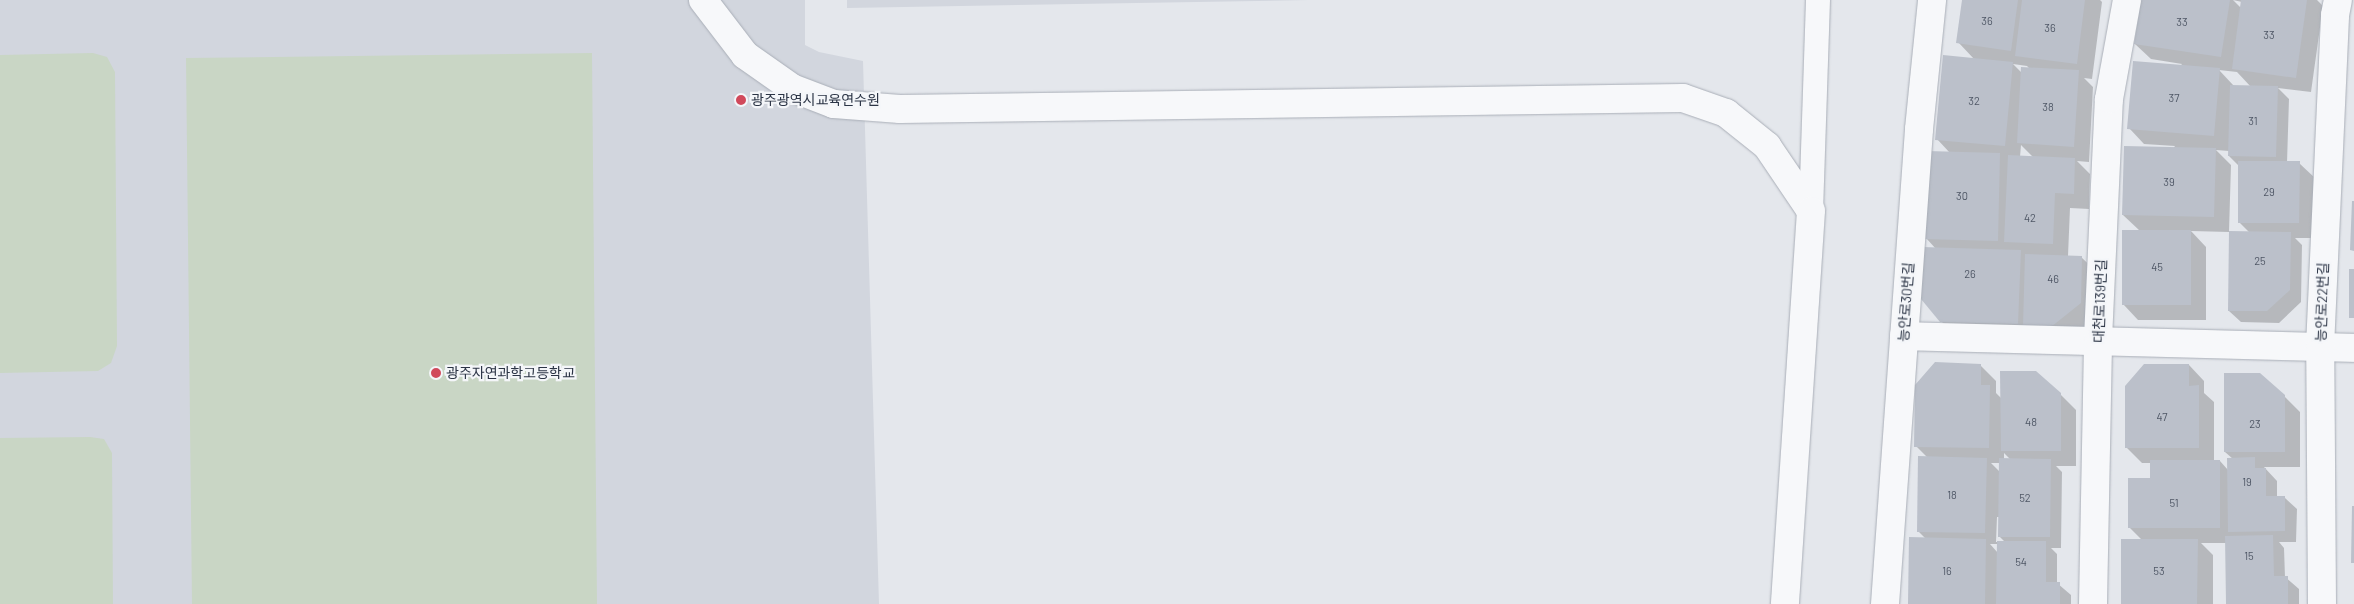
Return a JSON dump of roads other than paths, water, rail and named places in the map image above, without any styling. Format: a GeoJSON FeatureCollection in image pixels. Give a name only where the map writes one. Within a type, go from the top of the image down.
{"type":"FeatureCollection","features":[{"type":"Feature","properties":{"kind":"street"},"geometry":{"type":"LineString","coordinates":[[703,0],[745,55],[792,88],[834,104],[900,109],[1683,98],[1726,113],[1767,146],[1811,211],[1784,604]]}},
{"type":"Feature","properties":{"kind":"street","name":"능안로30번길"},"geometry":{"type":"LineString","coordinates":[[1886,604],[1919,129],[1932,0]]}},
{"type":"Feature","properties":{"kind":"street","name":"대천로139번길"},"geometry":{"type":"LineString","coordinates":[[2093,604],[2098,339],[2109,99],[2127,0]]}},
{"type":"Feature","properties":{"kind":"street","name":"능안로22번길"},"geometry":{"type":"LineString","coordinates":[[2322,604],[2320,347],[2334,25],[2338,0]]}},
{"type":"Feature","properties":{"kind":"street"},"geometry":{"type":"LineString","coordinates":[[1904,336],[2098,339],[2354,348]]}},
{"type":"Feature","properties":{"kind":"lane"},"geometry":{"type":"LineString","coordinates":[[1811,211],[1818,0]]}},
{"type":"Feature","properties":{"kind":"place","name":"광주광역시교육연수원"},"geometry":{"type":"Point","coordinates":[741,100]}},
{"type":"Feature","properties":{"kind":"place","name":"광주자연과학고등학교"},"geometry":{"type":"Point","coordinates":[436,373]}}]}
